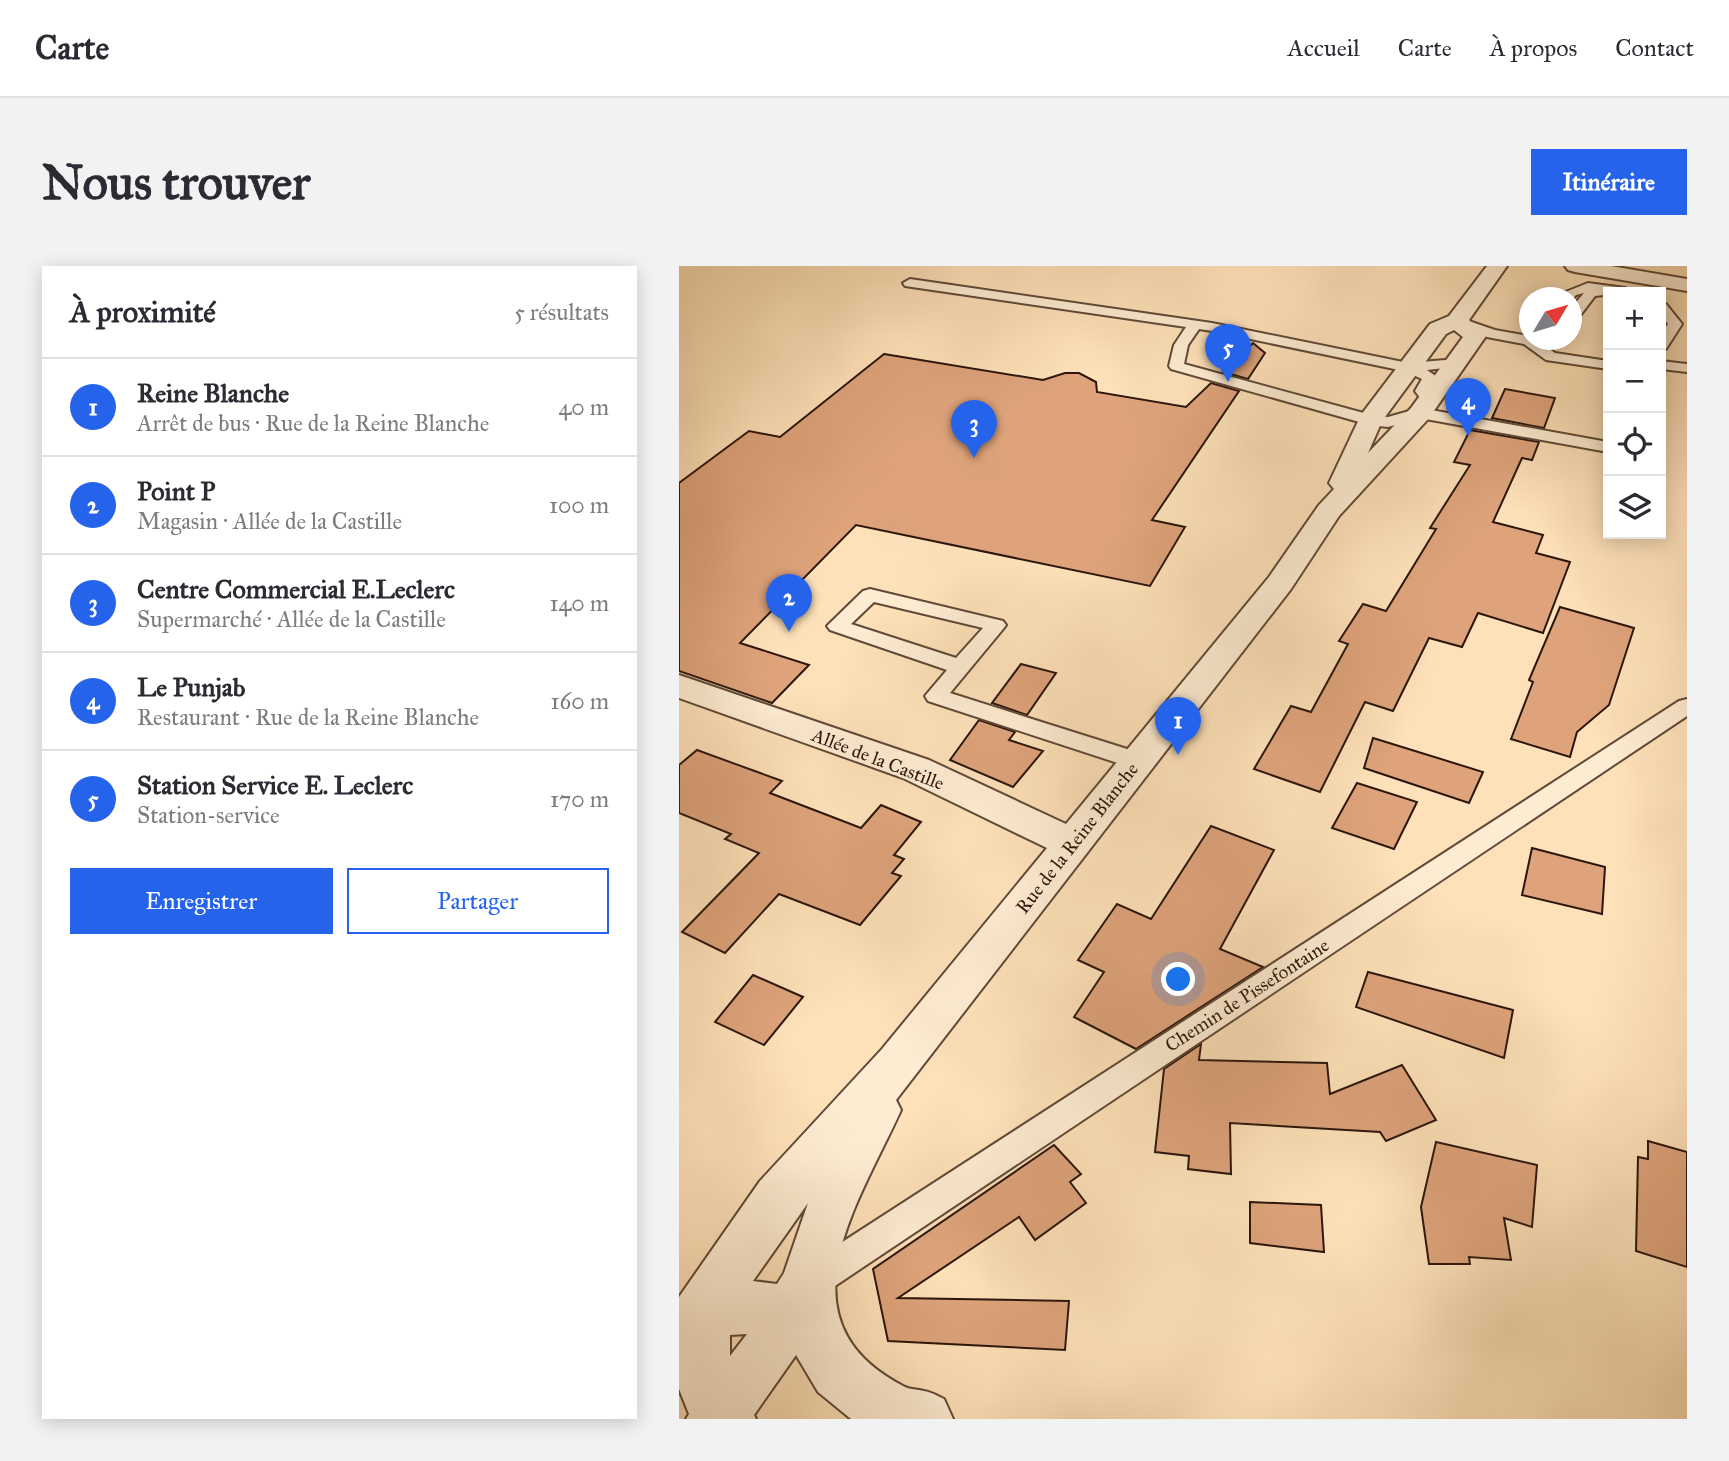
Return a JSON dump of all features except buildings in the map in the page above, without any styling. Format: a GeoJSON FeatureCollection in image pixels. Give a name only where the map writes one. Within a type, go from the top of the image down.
{"type":"FeatureCollection","features":[{"type":"Feature","properties":{"kind":"street","name":"Rue de la Reine Blanche"},"geometry":{"type":"LineString","coordinates":[[1329,512],[1370,420],[1438,329],[1457,321],[1497,266]]}},
{"type":"Feature","properties":{"kind":"street"},"geometry":{"type":"LineString","coordinates":[[1575,266],[1687,285]]}},
{"type":"Feature","properties":{"kind":"street","name":"Rue de la Reine Blanche"},"geometry":{"type":"LineString","coordinates":[[691,1324],[779,1199],[898,1064],[1280,583],[1329,512],[1424,407],[1458,363],[1475,336],[1457,321]]}},
{"type":"Feature","properties":{"kind":"street","name":"Allée de la Castille"},"geometry":{"type":"LineString","coordinates":[[679,686],[916,769],[1073,844]]}},
{"type":"Feature","properties":{"kind":"street","name":"Rue de la Reine Blanche"},"geometry":{"type":"LineString","coordinates":[[721,1418],[749,1378],[805,1315],[821,1233],[845,1171],[898,1064]]}},
{"type":"Feature","properties":{"kind":"street"},"geometry":{"type":"LineString","coordinates":[[721,1418],[704,1384],[691,1324],[761,1307],[805,1315],[834,1369],[870,1398],[902,1416],[924,1419]]}},
{"type":"Feature","properties":{"kind":"lane"},"geometry":{"type":"LineString","coordinates":[[910,283],[1195,325],[1408,367],[1430,377],[1423,391],[1424,407]]}},
{"type":"Feature","properties":{"kind":"lane"},"geometry":{"type":"LineString","coordinates":[[1582,289],[1603,289]]}},
{"type":"Feature","properties":{"kind":"lane"},"geometry":{"type":"LineString","coordinates":[[1582,304],[1592,291],[1603,293]]}},
{"type":"Feature","properties":{"kind":"lane"},"geometry":{"type":"LineString","coordinates":[[1666,313],[1675,324],[1666,338]]}},
{"type":"Feature","properties":{"kind":"lane"},"geometry":{"type":"LineString","coordinates":[[1457,321],[1492,334],[1519,338]]}},
{"type":"Feature","properties":{"kind":"lane"},"geometry":{"type":"LineString","coordinates":[[1195,325],[1181,345],[1176,366],[1370,420],[1388,422],[1424,407],[1603,446]]}},
{"type":"Feature","properties":{"kind":"lane"},"geometry":{"type":"LineString","coordinates":[[1542,350],[1551,357],[1603,364]]}},
{"type":"Feature","properties":{"kind":"lane"},"geometry":{"type":"LineString","coordinates":[[1408,367],[1458,363]]}},
{"type":"Feature","properties":{"kind":"lane"},"geometry":{"type":"LineString","coordinates":[[1666,366],[1687,368]]}},
{"type":"Feature","properties":{"kind":"lane"},"geometry":{"type":"LineString","coordinates":[[958,666],[837,626],[870,595],[996,625],[958,666],[936,696],[1138,761]]}},
{"type":"Feature","properties":{"kind":"lane","name":"Chemin de Pissefontaine"},"geometry":{"type":"LineString","coordinates":[[805,1315],[1687,706]]}},
{"type":"Feature","properties":{"kind":"place","name":"Station Service E. Leclerc"},"geometry":{"type":"Point","coordinates":[1228,382]}},
{"type":"Feature","properties":{"kind":"place","name":"Le Punjab"},"geometry":{"type":"Point","coordinates":[1468,436]}},
{"type":"Feature","properties":{"kind":"place","name":"Centre Commercial E.Leclerc"},"geometry":{"type":"Point","coordinates":[974,458]}},
{"type":"Feature","properties":{"kind":"place","name":"Point P"},"geometry":{"type":"Point","coordinates":[789,632]}},
{"type":"Feature","properties":{"kind":"place","name":"Reine Blanche"},"geometry":{"type":"Point","coordinates":[1178,755]}}]}
